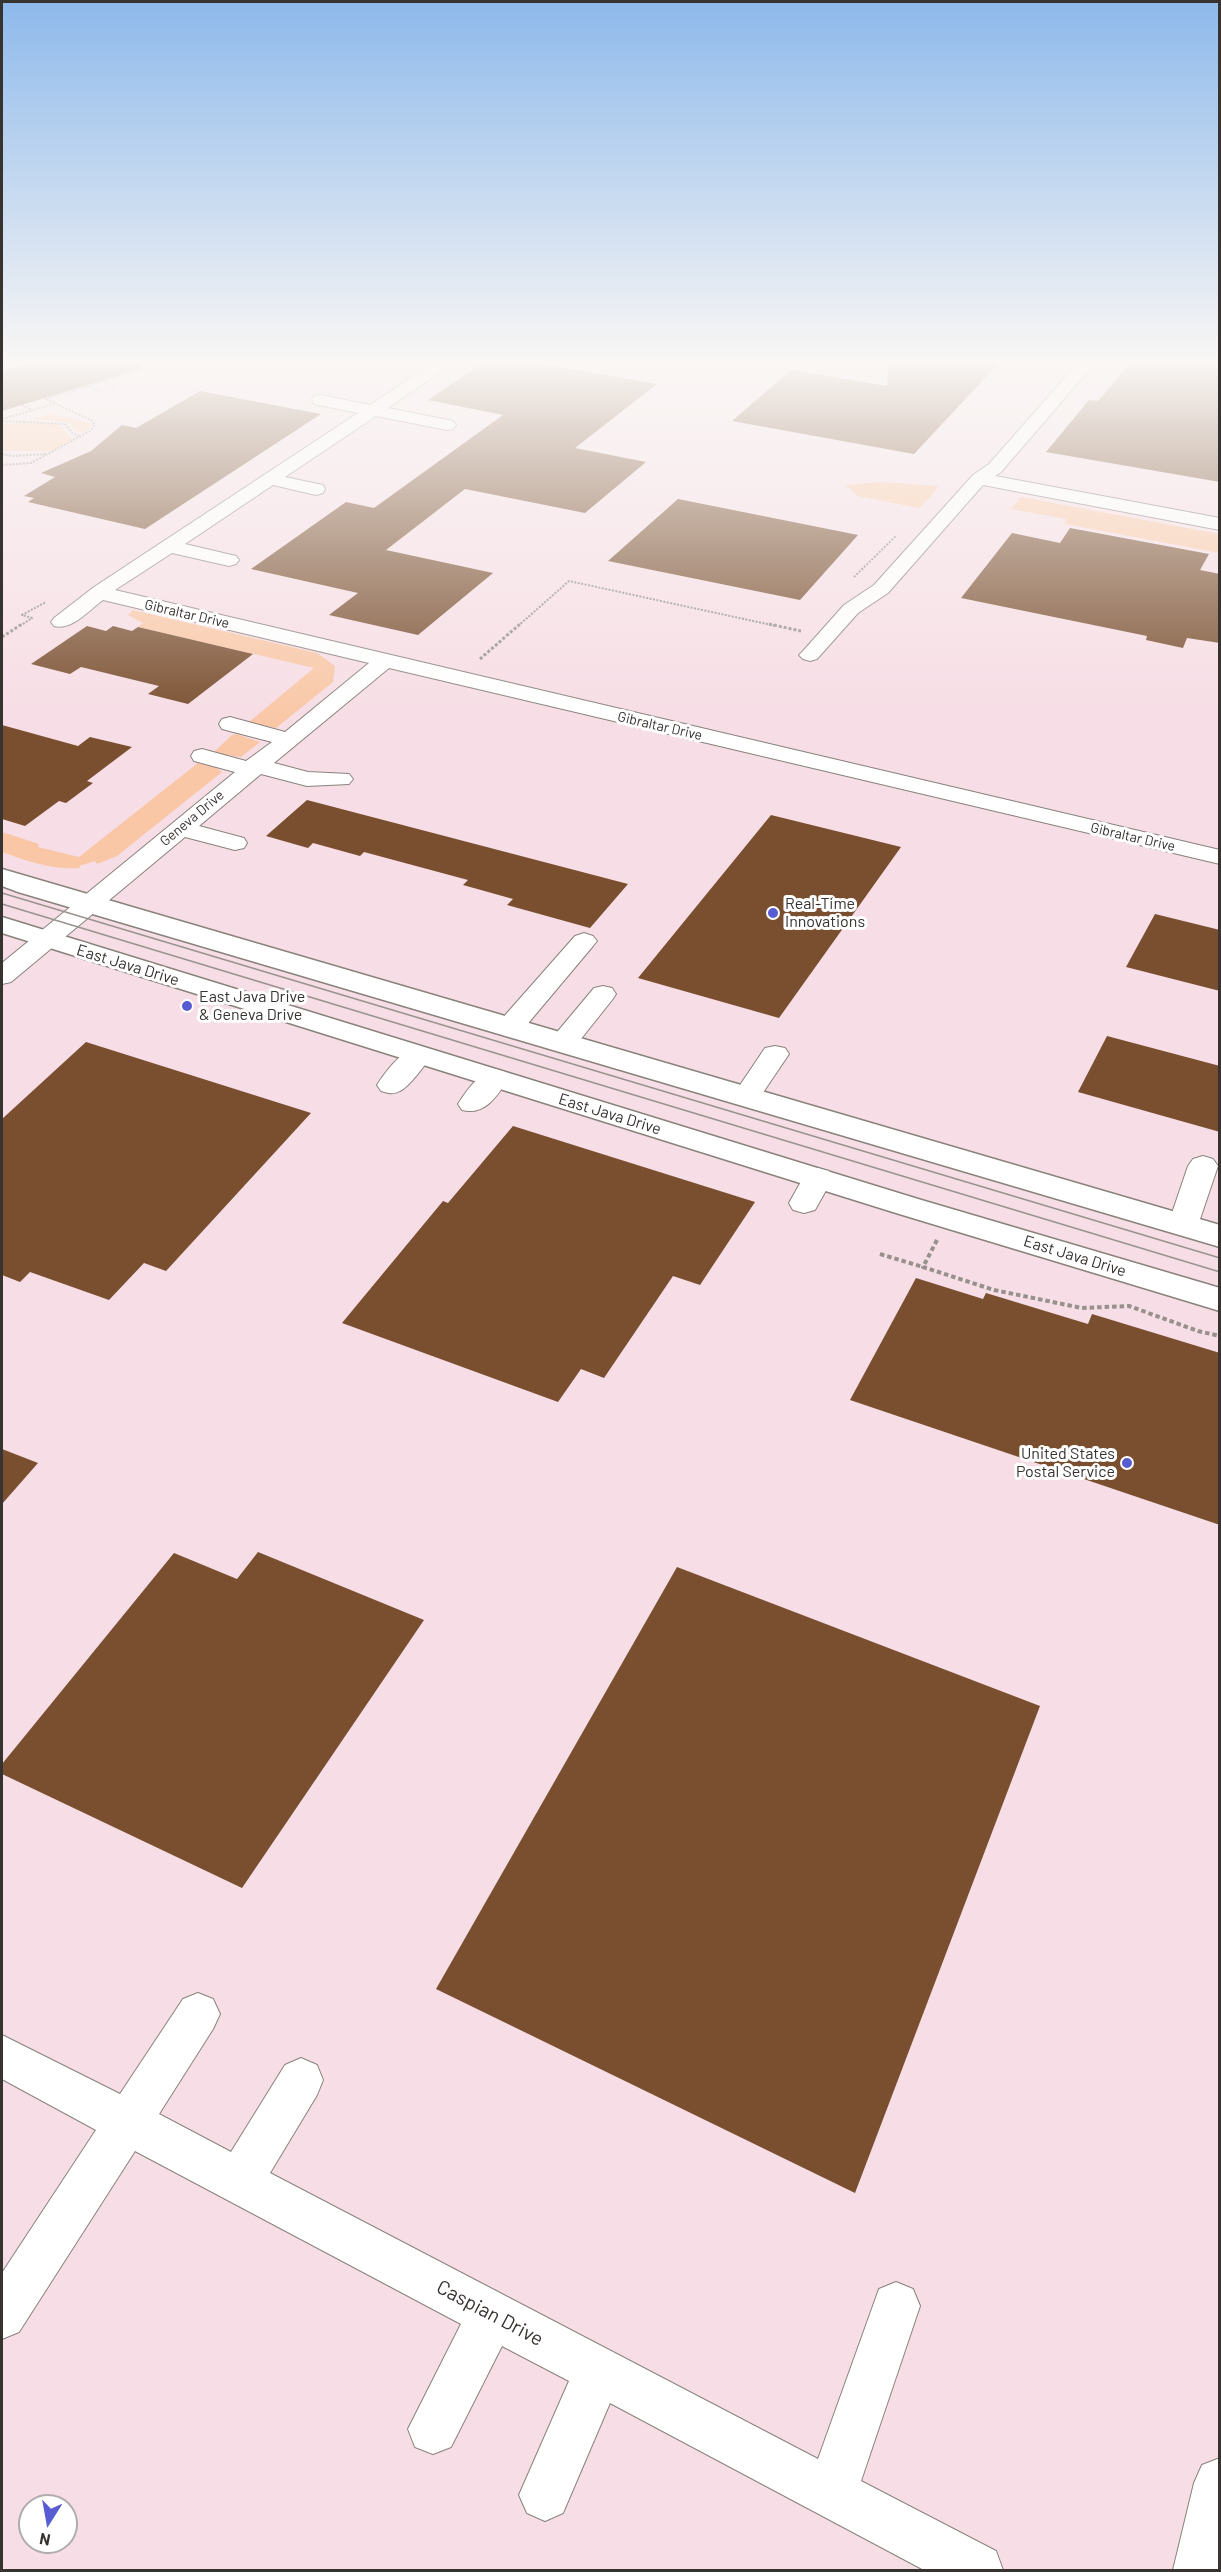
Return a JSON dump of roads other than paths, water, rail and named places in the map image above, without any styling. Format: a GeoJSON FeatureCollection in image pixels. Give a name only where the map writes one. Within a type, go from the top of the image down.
{"type":"FeatureCollection","features":[{"type":"Feature","properties":{"kind":"main road"},"geometry":{"type":"LineString","coordinates":[[2,877],[1220,1236]]}},
{"type":"Feature","properties":{"kind":"main road","name":"East Java Drive"},"geometry":{"type":"LineString","coordinates":[[2,925],[495,1078],[811,1191],[1220,1300]]}},
{"type":"Feature","properties":{"kind":"street"},"geometry":{"type":"LineString","coordinates":[[61,622],[100,591],[263,483]]}},
{"type":"Feature","properties":{"kind":"street"},"geometry":{"type":"LineString","coordinates":[[288,483],[316,489]]}},
{"type":"Feature","properties":{"kind":"street"},"geometry":{"type":"LineString","coordinates":[[810,656],[851,609],[881,589],[975,483]]}},
{"type":"Feature","properties":{"kind":"street"},"geometry":{"type":"LineString","coordinates":[[1001,483],[1051,488],[1220,524]]}},
{"type":"Feature","properties":{"kind":"street"},"geometry":{"type":"LineString","coordinates":[[1003,502],[1018,486]]}},
{"type":"Feature","properties":{"kind":"street"},"geometry":{"type":"LineString","coordinates":[[169,546],[229,560]]}},
{"type":"Feature","properties":{"kind":"street","name":"Gibraltar Drive"},"geometry":{"type":"LineString","coordinates":[[100,591],[384,661],[1220,857]]}},
{"type":"Feature","properties":{"kind":"street","name":"Geneva Drive"},"geometry":{"type":"LineString","coordinates":[[2,976],[286,739],[384,661]]}},
{"type":"Feature","properties":{"kind":"street"},"geometry":{"type":"LineString","coordinates":[[230,724],[286,739]]}},
{"type":"Feature","properties":{"kind":"street"},"geometry":{"type":"LineString","coordinates":[[202,756],[308,778],[341,779]]}},
{"type":"Feature","properties":{"kind":"street"},"geometry":{"type":"LineString","coordinates":[[180,828],[235,843]]}},
{"type":"Feature","properties":{"kind":"street"},"geometry":{"type":"LineString","coordinates":[[510,1027],[584,941]]}},
{"type":"Feature","properties":{"kind":"street"},"geometry":{"type":"LineString","coordinates":[[562,1043],[603,994]]}},
{"type":"Feature","properties":{"kind":"street"},"geometry":{"type":"LineString","coordinates":[[746,1096],[775,1054]]}},
{"type":"Feature","properties":{"kind":"street"},"geometry":{"type":"LineString","coordinates":[[391,1085],[418,1055]]}},
{"type":"Feature","properties":{"kind":"street"},"geometry":{"type":"LineString","coordinates":[[472,1104],[495,1078]]}},
{"type":"Feature","properties":{"kind":"street"},"geometry":{"type":"LineString","coordinates":[[1183,1226],[1203,1166]]}},
{"type":"Feature","properties":{"kind":"street"},"geometry":{"type":"LineString","coordinates":[[3,2309],[198,2014]]}},
{"type":"Feature","properties":{"kind":"street","name":"Caspian Drive"},"geometry":{"type":"LineString","coordinates":[[2,2056],[977,2571]]}},
{"type":"Feature","properties":{"kind":"street"},"geometry":{"type":"LineString","coordinates":[[239,2181],[302,2080]]}},
{"type":"Feature","properties":{"kind":"street"},"geometry":{"type":"LineString","coordinates":[[832,2493],[896,2306]]}},
{"type":"Feature","properties":{"kind":"street"},"geometry":{"type":"LineString","coordinates":[[433,2429],[492,2314]]}},
{"type":"Feature","properties":{"kind":"street"},"geometry":{"type":"LineString","coordinates":[[545,2495],[599,2371]]}},
{"type":"Feature","properties":{"kind":"street"},"geometry":{"type":"LineString","coordinates":[[1199,2571],[1220,2483]]}},
{"type":"Feature","properties":{"kind":"tram line"},"geometry":{"type":"LineString","coordinates":[[2,893],[1220,1258]]}},
{"type":"Feature","properties":{"kind":"tram line"},"geometry":{"type":"LineString","coordinates":[[2,904],[1220,1272]]}},
{"type":"Feature","properties":{"kind":"place","name":"Real-Time Innovations"},"geometry":{"type":"Point","coordinates":[773,913]}},
{"type":"Feature","properties":{"kind":"place","name":"East Java Drive & Geneva Drive"},"geometry":{"type":"Point","coordinates":[187,1006]}},
{"type":"Feature","properties":{"kind":"place","name":"United States Postal Service"},"geometry":{"type":"Point","coordinates":[1127,1463]}}]}
